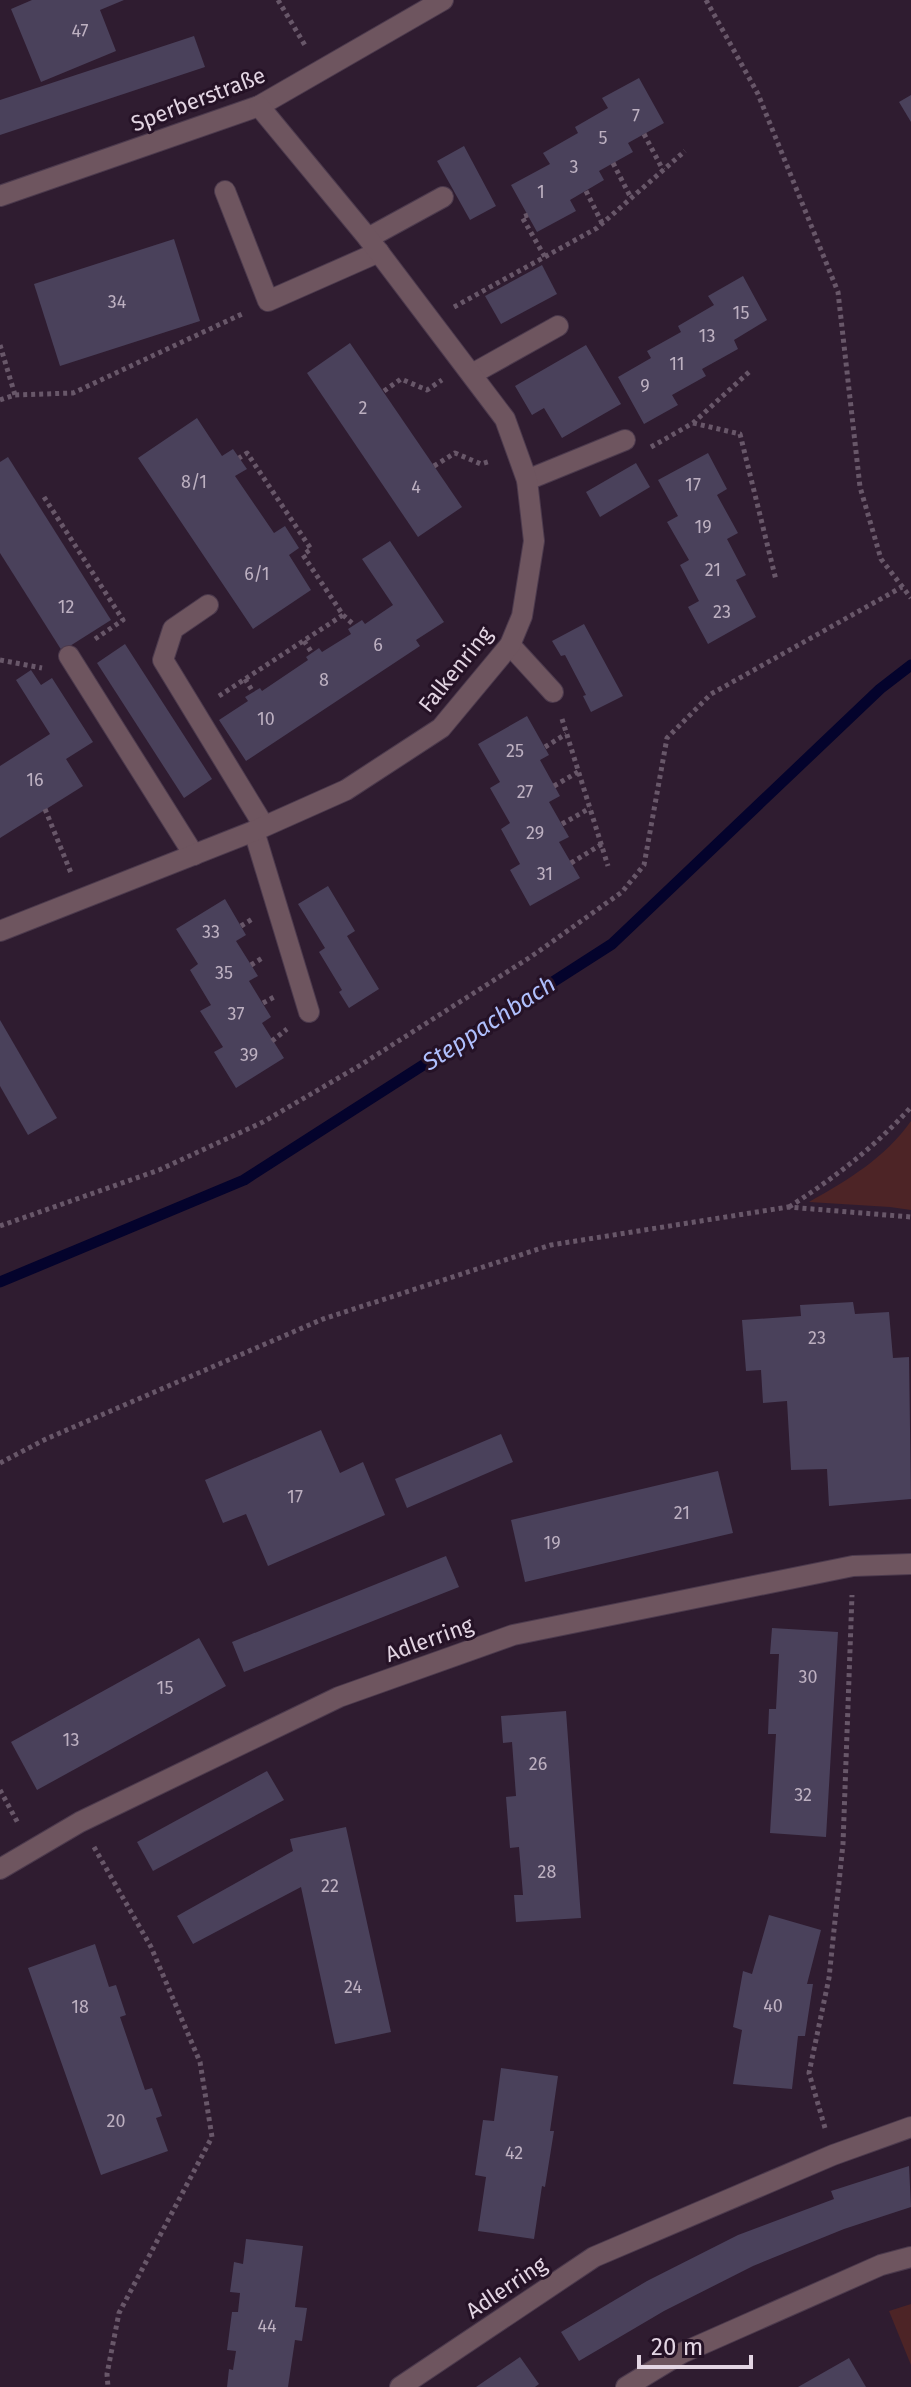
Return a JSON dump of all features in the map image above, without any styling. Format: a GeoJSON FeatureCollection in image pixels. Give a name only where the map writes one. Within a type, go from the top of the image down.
{"type":"FeatureCollection","features":[{"type":"Feature","properties":{"kind":"street","name":"Sperberstraße"},"geometry":{"type":"LineString","coordinates":[[0,196],[259,106],[443,0]]}},
{"type":"Feature","properties":{"kind":"street","name":"Falkenring"},"geometry":{"type":"LineString","coordinates":[[0,931],[259,829],[346,790],[441,728],[510,645],[522,616],[534,541],[527,480],[505,419],[374,245],[259,106]]}},
{"type":"Feature","properties":{"kind":"street"},"geometry":{"type":"LineString","coordinates":[[225,191],[268,301],[374,245],[443,197]]}},
{"type":"Feature","properties":{"kind":"street"},"geometry":{"type":"LineString","coordinates":[[469,369],[558,326]]}},
{"type":"Feature","properties":{"kind":"street"},"geometry":{"type":"LineString","coordinates":[[527,480],[625,440]]}},
{"type":"Feature","properties":{"kind":"street"},"geometry":{"type":"LineString","coordinates":[[208,605],[173,629],[163,660],[259,829],[309,1012]]}},
{"type":"Feature","properties":{"kind":"street"},"geometry":{"type":"LineString","coordinates":[[510,645],[553,692]]}},
{"type":"Feature","properties":{"kind":"street"},"geometry":{"type":"LineString","coordinates":[[69,656],[194,855]]}},
{"type":"Feature","properties":{"kind":"street","name":"Adlerring"},"geometry":{"type":"LineString","coordinates":[[0,1869],[80,1822],[339,1697],[513,1635],[853,1566],[911,1564]]}},
{"type":"Feature","properties":{"kind":"street","name":"Adlerring"},"geometry":{"type":"LineString","coordinates":[[400,2387],[594,2257],[833,2155],[911,2127]]}},
{"type":"Feature","properties":{"kind":"street"},"geometry":{"type":"LineString","coordinates":[[626,2387],[682,2353],[881,2265],[911,2257]]}},
{"type":"Feature","properties":{"kind":"path"},"geometry":{"type":"LineString","coordinates":[[278,0],[320,71]]}},
{"type":"Feature","properties":{"kind":"path"},"geometry":{"type":"LineString","coordinates":[[706,0],[758,94],[838,292],[860,487],[881,559],[911,598]]}},
{"type":"Feature","properties":{"kind":"path"},"geometry":{"type":"LineString","coordinates":[[644,134],[663,170]]}},
{"type":"Feature","properties":{"kind":"path"},"geometry":{"type":"LineString","coordinates":[[432,319],[602,223],[685,151]]}},
{"type":"Feature","properties":{"kind":"path"},"geometry":{"type":"LineString","coordinates":[[613,163],[631,198]]}},
{"type":"Feature","properties":{"kind":"path"},"geometry":{"type":"LineString","coordinates":[[586,191],[602,223]]}},
{"type":"Feature","properties":{"kind":"path"},"geometry":{"type":"LineString","coordinates":[[528,215],[522,217],[545,257]]}},
{"type":"Feature","properties":{"kind":"path"},"geometry":{"type":"LineString","coordinates":[[0,400],[15,395],[73,393],[268,301]]}},
{"type":"Feature","properties":{"kind":"path"},"geometry":{"type":"LineString","coordinates":[[0,345],[15,395]]}},
{"type":"Feature","properties":{"kind":"path"},"geometry":{"type":"LineString","coordinates":[[384,391],[401,379],[427,390],[469,369]]}},
{"type":"Feature","properties":{"kind":"path"},"geometry":{"type":"LineString","coordinates":[[625,440],[640,453],[693,423],[749,372]]}},
{"type":"Feature","properties":{"kind":"path"},"geometry":{"type":"LineString","coordinates":[[693,423],[740,434],[776,580]]}},
{"type":"Feature","properties":{"kind":"path"},"geometry":{"type":"LineString","coordinates":[[239,458],[247,453],[311,549],[303,555],[343,615],[354,625]]}},
{"type":"Feature","properties":{"kind":"path"},"geometry":{"type":"LineString","coordinates":[[434,466],[455,453],[481,464],[518,455]]}},
{"type":"Feature","properties":{"kind":"path"},"geometry":{"type":"LineString","coordinates":[[0,660],[48,669],[123,620],[44,497]]}},
{"type":"Feature","properties":{"kind":"path"},"geometry":{"type":"LineString","coordinates":[[46,518],[54,513]]}},
{"type":"Feature","properties":{"kind":"path"},"geometry":{"type":"LineString","coordinates":[[292,537],[300,532]]}},
{"type":"Feature","properties":{"kind":"path"},"geometry":{"type":"LineString","coordinates":[[0,1226],[159,1170],[263,1122],[359,1066],[558,938],[622,892],[644,865],[667,738],[711,694],[902,587]]}},
{"type":"Feature","properties":{"kind":"path"},"geometry":{"type":"LineString","coordinates":[[94,594],[103,589]]}},
{"type":"Feature","properties":{"kind":"path"},"geometry":{"type":"LineString","coordinates":[[195,712],[343,615]]}},
{"type":"Feature","properties":{"kind":"path"},"geometry":{"type":"LineString","coordinates":[[303,640],[312,653]]}},
{"type":"Feature","properties":{"kind":"path"},"geometry":{"type":"LineString","coordinates":[[245,679],[253,692]]}},
{"type":"Feature","properties":{"kind":"path"},"geometry":{"type":"LineString","coordinates":[[553,692],[608,866]]}},
{"type":"Feature","properties":{"kind":"path"},"geometry":{"type":"LineString","coordinates":[[545,747],[566,734]]}},
{"type":"Feature","properties":{"kind":"path"},"geometry":{"type":"LineString","coordinates":[[554,786],[578,772]]}},
{"type":"Feature","properties":{"kind":"path"},"geometry":{"type":"LineString","coordinates":[[562,824],[590,808]]}},
{"type":"Feature","properties":{"kind":"path"},"geometry":{"type":"LineString","coordinates":[[45,809],[82,900]]}},
{"type":"Feature","properties":{"kind":"path"},"geometry":{"type":"LineString","coordinates":[[571,863],[602,844]]}},
{"type":"Feature","properties":{"kind":"path"},"geometry":{"type":"LineString","coordinates":[[788,1207],[839,1174],[892,1129],[911,1107]]}},
{"type":"Feature","properties":{"kind":"path"},"geometry":{"type":"LineString","coordinates":[[0,1463],[46,1439],[323,1319],[551,1245],[788,1207],[911,1217]]}},
{"type":"Feature","properties":{"kind":"path"},"geometry":{"type":"LineString","coordinates":[[833,2155],[809,2073],[829,1978],[843,1844],[853,1566]]}},
{"type":"Feature","properties":{"kind":"path"},"geometry":{"type":"LineString","coordinates":[[0,1790],[32,1849]]}},
{"type":"Feature","properties":{"kind":"path"},"geometry":{"type":"LineString","coordinates":[[80,1822],[151,1947],[200,2062],[212,2137],[119,2313],[107,2374],[108,2387]]}},
{"type":"Feature","properties":{"kind":"shaded area"},"geometry":{"type":"Polygon","coordinates":[[[911,1121],[911,1210],[809,1202],[878,1157],[911,1121]]]}},
{"type":"Feature","properties":{"kind":"shaded area"},"geometry":{"type":"Polygon","coordinates":[[[911,2304],[911,2365],[889,2311],[911,2304]]]}},
{"type":"Feature","properties":{"kind":"building"},"geometry":{"type":"Polygon","coordinates":[[[32,0],[124,0],[100,10],[116,51],[41,82],[11,9],[32,0]]]}},
{"type":"Feature","properties":{"kind":"building"},"geometry":{"type":"Polygon","coordinates":[[[194,36],[205,67],[0,135],[0,100],[194,36]]]}},
{"type":"Feature","properties":{"kind":"building"},"geometry":{"type":"Polygon","coordinates":[[[639,78],[664,123],[628,143],[633,152],[599,171],[604,180],[570,200],[576,211],[537,232],[511,185],[550,164],[543,153],[578,133],[575,127],[608,108],[602,98],[639,78]]]}},
{"type":"Feature","properties":{"kind":"building"},"geometry":{"type":"Polygon","coordinates":[[[911,95],[911,122],[899,102],[911,95]]]}},
{"type":"Feature","properties":{"kind":"building"},"geometry":{"type":"Polygon","coordinates":[[[464,146],[496,206],[470,220],[437,161],[464,146]]]}},
{"type":"Feature","properties":{"kind":"building"},"geometry":{"type":"Polygon","coordinates":[[[174,239],[200,321],[60,366],[34,284],[174,239]]]}},
{"type":"Feature","properties":{"kind":"building"},"geometry":{"type":"Polygon","coordinates":[[[542,265],[557,294],[501,324],[485,296],[542,265]]]}},
{"type":"Feature","properties":{"kind":"building"},"geometry":{"type":"Polygon","coordinates":[[[743,276],[767,320],[734,340],[738,349],[702,369],[706,376],[672,395],[678,405],[644,424],[618,377],[651,358],[647,351],[681,332],[678,326],[714,305],[708,296],[743,276]]]}},
{"type":"Feature","properties":{"kind":"building"},"geometry":{"type":"Polygon","coordinates":[[[350,343],[462,507],[418,537],[307,373],[350,343]]]}},
{"type":"Feature","properties":{"kind":"building"},"geometry":{"type":"Polygon","coordinates":[[[586,345],[621,404],[562,438],[544,408],[532,415],[515,386],[586,345]]]}},
{"type":"Feature","properties":{"kind":"building"},"geometry":{"type":"Polygon","coordinates":[[[197,418],[222,456],[233,449],[247,469],[235,476],[274,533],[285,526],[299,548],[289,555],[311,590],[253,629],[138,458],[197,418]]]}},
{"type":"Feature","properties":{"kind":"building"},"geometry":{"type":"Polygon","coordinates":[[[708,453],[727,489],[717,495],[738,533],[727,539],[746,575],[736,580],[756,617],[708,644],[688,607],[699,601],[680,565],[689,560],[667,522],[678,516],[658,480],[708,453]]]}},
{"type":"Feature","properties":{"kind":"building"},"geometry":{"type":"Polygon","coordinates":[[[8,457],[111,620],[62,651],[0,553],[0,462],[8,457]]]}},
{"type":"Feature","properties":{"kind":"building"},"geometry":{"type":"Polygon","coordinates":[[[636,463],[650,487],[600,517],[586,492],[636,463]]]}},
{"type":"Feature","properties":{"kind":"building"},"geometry":{"type":"Polygon","coordinates":[[[390,541],[444,622],[416,640],[420,646],[246,761],[219,720],[248,701],[245,697],[260,688],[262,691],[308,660],[306,657],[319,648],[322,652],[351,634],[348,629],[362,620],[365,624],[393,605],[362,559],[390,541]]]}},
{"type":"Feature","properties":{"kind":"building"},"geometry":{"type":"Polygon","coordinates":[[[584,624],[623,696],[591,712],[583,696],[586,695],[565,655],[561,656],[552,641],[584,624]]]}},
{"type":"Feature","properties":{"kind":"building"},"geometry":{"type":"Polygon","coordinates":[[[125,644],[212,779],[184,798],[97,663],[125,644]]]}},
{"type":"Feature","properties":{"kind":"building"},"geometry":{"type":"Polygon","coordinates":[[[31,670],[41,685],[52,678],[93,742],[66,759],[83,786],[0,838],[0,766],[50,734],[16,680],[31,670]]]}},
{"type":"Feature","properties":{"kind":"building"},"geometry":{"type":"Polygon","coordinates":[[[527,716],[549,755],[540,760],[560,796],[549,802],[569,837],[559,842],[580,878],[530,906],[510,870],[520,864],[501,829],[510,823],[490,788],[500,782],[478,744],[527,716]]]}},
{"type":"Feature","properties":{"kind":"building"},"geometry":{"type":"Polygon","coordinates":[[[328,886],[355,931],[347,936],[379,989],[349,1008],[319,952],[325,948],[298,904],[328,886]]]}},
{"type":"Feature","properties":{"kind":"building"},"geometry":{"type":"Polygon","coordinates":[[[225,899],[246,935],[236,941],[258,976],[249,981],[271,1017],[262,1023],[284,1058],[236,1088],[214,1052],[223,1047],[200,1011],[211,1005],[190,970],[198,964],[176,929],[225,899]]]}},
{"type":"Feature","properties":{"kind":"building"},"geometry":{"type":"Polygon","coordinates":[[[0,1020],[57,1118],[28,1135],[0,1086],[0,1020]]]}},
{"type":"Feature","properties":{"kind":"building"},"geometry":{"type":"Polygon","coordinates":[[[853,1302],[855,1314],[889,1312],[893,1358],[909,1357],[911,1499],[829,1506],[827,1469],[791,1470],[787,1401],[763,1403],[761,1370],[746,1371],[742,1320],[801,1316],[800,1305],[853,1302]]]}},
{"type":"Feature","properties":{"kind":"building"},"geometry":{"type":"Polygon","coordinates":[[[321,1430],[340,1473],[363,1462],[385,1515],[268,1566],[246,1514],[223,1523],[205,1480],[321,1430]]]}},
{"type":"Feature","properties":{"kind":"building"},"geometry":{"type":"Polygon","coordinates":[[[501,1434],[513,1462],[407,1508],[395,1479],[501,1434]]]}},
{"type":"Feature","properties":{"kind":"building"},"geometry":{"type":"Polygon","coordinates":[[[718,1471],[733,1533],[525,1582],[511,1520],[718,1471]]]}},
{"type":"Feature","properties":{"kind":"building"},"geometry":{"type":"Polygon","coordinates":[[[446,1556],[459,1587],[244,1672],[232,1642],[446,1556]]]}},
{"type":"Feature","properties":{"kind":"building"},"geometry":{"type":"Polygon","coordinates":[[[772,1628],[838,1632],[826,1837],[770,1833],[776,1734],[768,1734],[769,1709],[776,1709],[779,1654],[770,1654],[772,1628]]]}},
{"type":"Feature","properties":{"kind":"building"},"geometry":{"type":"Polygon","coordinates":[[[199,1638],[226,1686],[37,1790],[11,1742],[199,1638]]]}},
{"type":"Feature","properties":{"kind":"building"},"geometry":{"type":"Polygon","coordinates":[[[566,1711],[581,1918],[516,1922],[514,1895],[523,1895],[519,1847],[510,1848],[506,1797],[516,1796],[512,1742],[503,1743],[501,1716],[566,1711]]]}},
{"type":"Feature","properties":{"kind":"building"},"geometry":{"type":"Polygon","coordinates":[[[267,1771],[284,1800],[153,1871],[137,1842],[267,1771]]]}},
{"type":"Feature","properties":{"kind":"building"},"geometry":{"type":"Polygon","coordinates":[[[346,1827],[391,2032],[335,2044],[301,1887],[193,1944],[177,1916],[293,1851],[290,1839],[346,1827]]]}},
{"type":"Feature","properties":{"kind":"building"},"geometry":{"type":"Polygon","coordinates":[[[769,1915],[821,1930],[807,1984],[813,1984],[805,2036],[798,2036],[792,2089],[733,2084],[742,2030],[733,2027],[743,1971],[752,1974],[769,1915]]]}},
{"type":"Feature","properties":{"kind":"building"},"geometry":{"type":"Polygon","coordinates":[[[95,1944],[109,1987],[116,1985],[126,2015],[120,2017],[145,2090],[152,2088],[162,2116],[156,2118],[168,2151],[101,2175],[28,1968],[95,1944]]]}},
{"type":"Feature","properties":{"kind":"building"},"geometry":{"type":"Polygon","coordinates":[[[501,2068],[558,2076],[550,2131],[554,2131],[534,2239],[478,2231],[486,2177],[475,2175],[483,2120],[494,2121],[501,2068]]]}},
{"type":"Feature","properties":{"kind":"building"},"geometry":{"type":"Polygon","coordinates":[[[909,2166],[911,2207],[844,2229],[753,2266],[664,2311],[579,2361],[561,2332],[647,2281],[738,2235],[834,2199],[831,2191],[909,2166]]]}},
{"type":"Feature","properties":{"kind":"building"},"geometry":{"type":"Polygon","coordinates":[[[246,2239],[303,2246],[295,2307],[307,2308],[302,2341],[295,2340],[288,2387],[227,2387],[229,2369],[233,2370],[236,2351],[227,2350],[232,2312],[238,2312],[240,2293],[230,2292],[234,2262],[243,2264],[246,2239]]]}},
{"type":"Feature","properties":{"kind":"building"},"geometry":{"type":"Polygon","coordinates":[[[520,2357],[539,2384],[535,2387],[476,2387],[520,2357]]]}},
{"type":"Feature","properties":{"kind":"building"},"geometry":{"type":"Polygon","coordinates":[[[849,2358],[866,2387],[798,2387],[849,2358]]]}},
{"type":"Feature","properties":{"kind":"waterway","name":"Steppachbach"},"geometry":{"type":"LineString","coordinates":[[0,1282],[244,1180],[612,944],[880,689],[911,665]]}}]}
